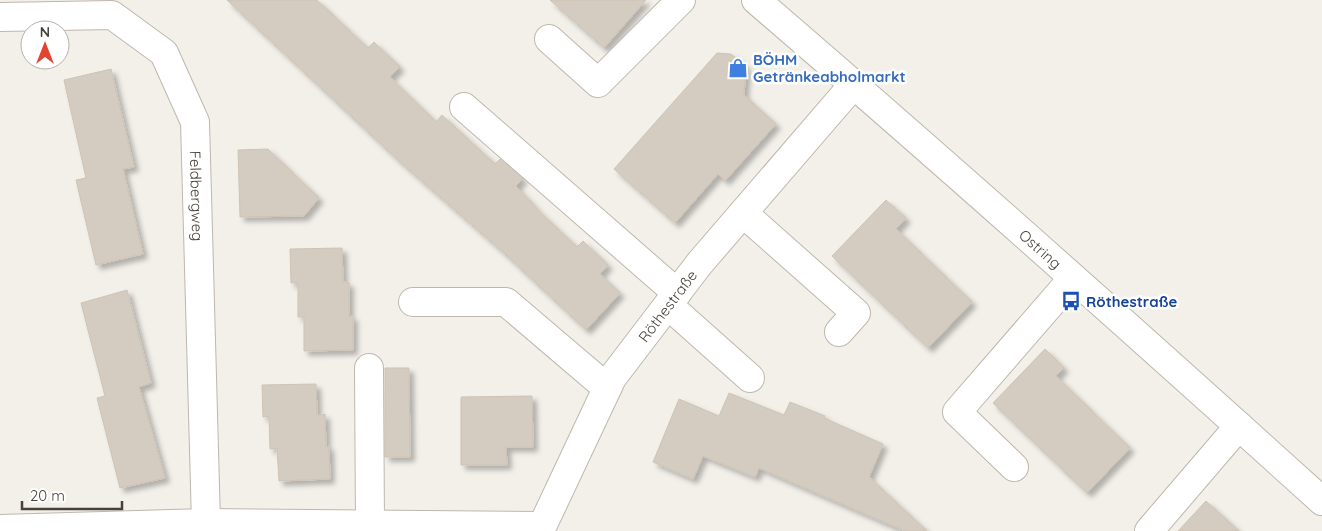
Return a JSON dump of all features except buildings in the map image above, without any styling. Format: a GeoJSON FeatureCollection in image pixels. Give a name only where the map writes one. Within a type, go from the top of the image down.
{"type":"FeatureCollection","features":[{"type":"Feature","properties":{"kind":"street"},"geometry":{"type":"LineString","coordinates":[[549,39],[598,83],[681,0]]}},
{"type":"Feature","properties":{"kind":"street","name":"Ostring"},"geometry":{"type":"LineString","coordinates":[[756,0],[854,84],[1322,501]]}},
{"type":"Feature","properties":{"kind":"street","name":"Feldbergweg"},"geometry":{"type":"LineString","coordinates":[[0,16],[112,15],[164,53],[195,122],[206,524]]}},
{"type":"Feature","properties":{"kind":"street","name":"Röthestraße"},"geometry":{"type":"LineString","coordinates":[[541,528],[612,378],[699,264],[854,84]]}},
{"type":"Feature","properties":{"kind":"street"},"geometry":{"type":"LineString","coordinates":[[464,107],[672,299],[750,378]]}},
{"type":"Feature","properties":{"kind":"street"},"geometry":{"type":"LineString","coordinates":[[743,213],[856,313],[839,332]]}},
{"type":"Feature","properties":{"kind":"street"},"geometry":{"type":"LineString","coordinates":[[1014,467],[956,412],[1073,278]]}},
{"type":"Feature","properties":{"kind":"street"},"geometry":{"type":"LineString","coordinates":[[413,302],[506,302],[607,388]]}},
{"type":"Feature","properties":{"kind":"street"},"geometry":{"type":"LineString","coordinates":[[369,368],[370,525]]}},
{"type":"Feature","properties":{"kind":"street"},"geometry":{"type":"LineString","coordinates":[[1149,531],[1240,426]]}},
{"type":"Feature","properties":{"kind":"street"},"geometry":{"type":"LineString","coordinates":[[0,529],[206,524],[541,528]]}},
{"type":"Feature","properties":{"kind":"place","name":"BÖHM Getränkeabholmarkt"},"geometry":{"type":"Point","coordinates":[738,68]}},
{"type":"Feature","properties":{"kind":"place","name":"Röthestraße"},"geometry":{"type":"Point","coordinates":[1071,301]}}]}
